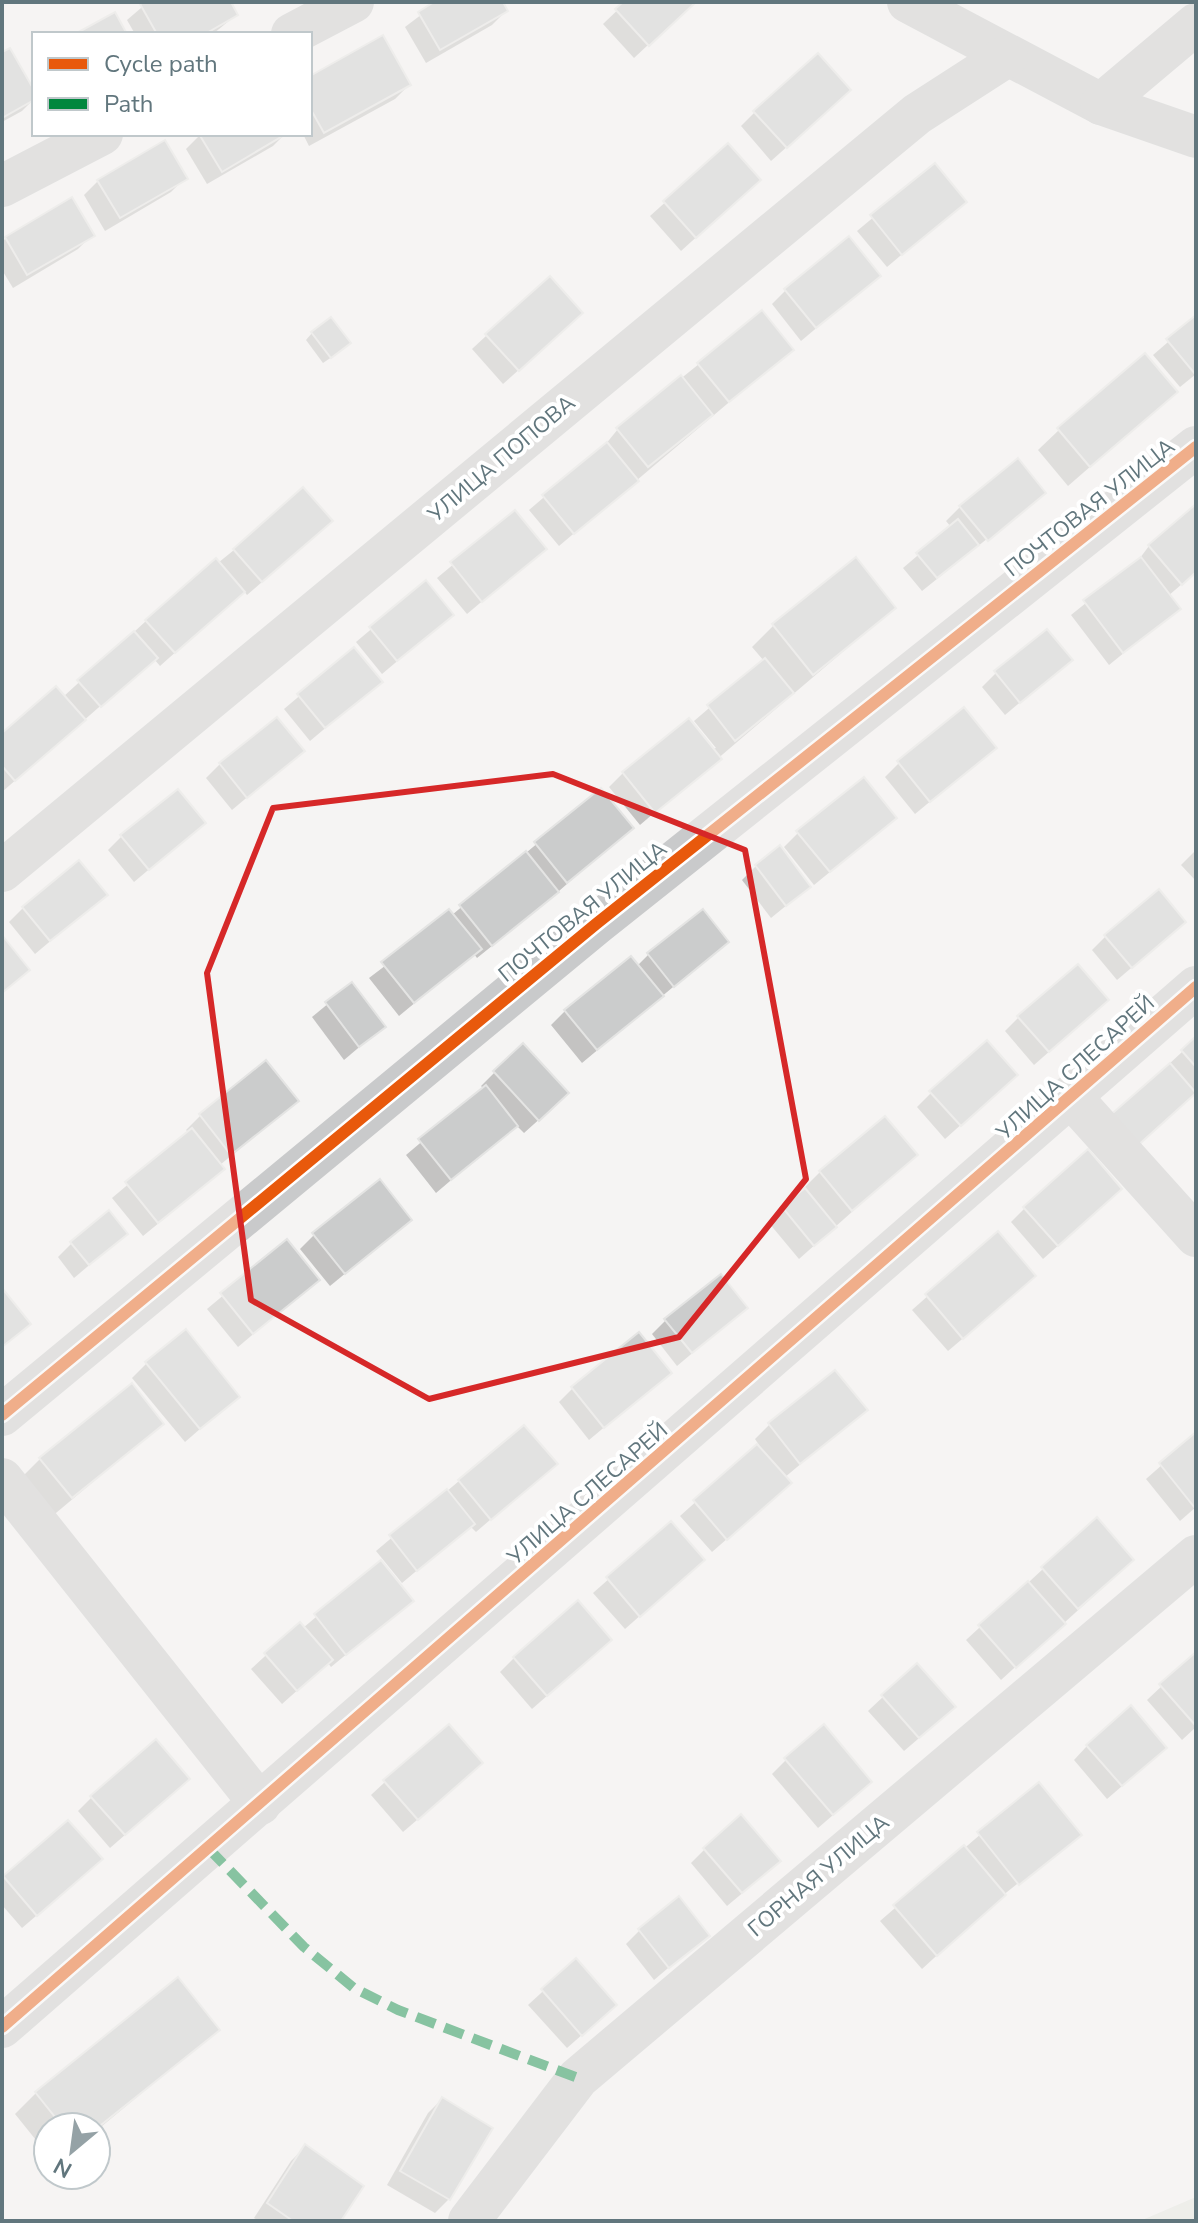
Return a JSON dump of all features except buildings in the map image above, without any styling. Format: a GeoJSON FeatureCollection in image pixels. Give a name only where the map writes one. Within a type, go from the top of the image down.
{"type":"FeatureCollection","features":[{"type":"Feature","properties":{"kind":"street"},"geometry":{"type":"LineString","coordinates":[[296,32],[353,2]]}},
{"type":"Feature","properties":{"kind":"street"},"geometry":{"type":"LineString","coordinates":[[908,2],[1101,104],[1196,137]]}},
{"type":"Feature","properties":{"kind":"street"},"geometry":{"type":"LineString","coordinates":[[1101,104],[1196,24]]}},
{"type":"Feature","properties":{"kind":"street","name":"УЛИЦА ПОПОВА"},"geometry":{"type":"LineString","coordinates":[[2,871],[917,114],[1007,56]]}},
{"type":"Feature","properties":{"kind":"street"},"geometry":{"type":"LineString","coordinates":[[2,186],[98,136]]}},
{"type":"Feature","properties":{"kind":"street","name":"ПОЧТОВАЯ УЛИЦА"},"geometry":{"type":"LineString","coordinates":[[2,1415],[596,924],[1196,447]]}},
{"type":"Feature","properties":{"kind":"street","name":"УЛИЦА СЛЕСАРЕЙ"},"geometry":{"type":"LineString","coordinates":[[2,2027],[1196,987]]}},
{"type":"Feature","properties":{"kind":"street"},"geometry":{"type":"LineString","coordinates":[[1072,1098],[1196,1236]]}},
{"type":"Feature","properties":{"kind":"street"},"geometry":{"type":"LineString","coordinates":[[2,1479],[260,1804]]}},
{"type":"Feature","properties":{"kind":"street","name":"ГОРНАЯ УЛИЦА"},"geometry":{"type":"LineString","coordinates":[[469,2221],[578,2078],[1196,1556]]}},
{"type":"Feature","properties":{"kind":"highlighted area"},"geometry":{"type":"Polygon","coordinates":[[[553,774],[745,850],[806,1179],[679,1337],[429,1399],[251,1300],[207,973],[273,808],[553,774]]]}},
{"type":"Feature","properties":{"kind":"shaded area"},"geometry":{"type":"Polygon","coordinates":[[[1196,2197],[1196,2221],[1140,2221],[1196,2197]]]}},
{"type":"Feature","properties":{"kind":"marked path"},"geometry":{"type":"LineString","coordinates":[[209,1849],[304,1947],[354,1988],[398,2010],[578,2078]]}},
{"type":"Feature","properties":{"kind":"cycle path"},"geometry":{"type":"LineString","coordinates":[[2,1415],[596,924],[1196,447]]}},
{"type":"Feature","properties":{"kind":"cycle path"},"geometry":{"type":"LineString","coordinates":[[2,2027],[1196,987]]}}]}
